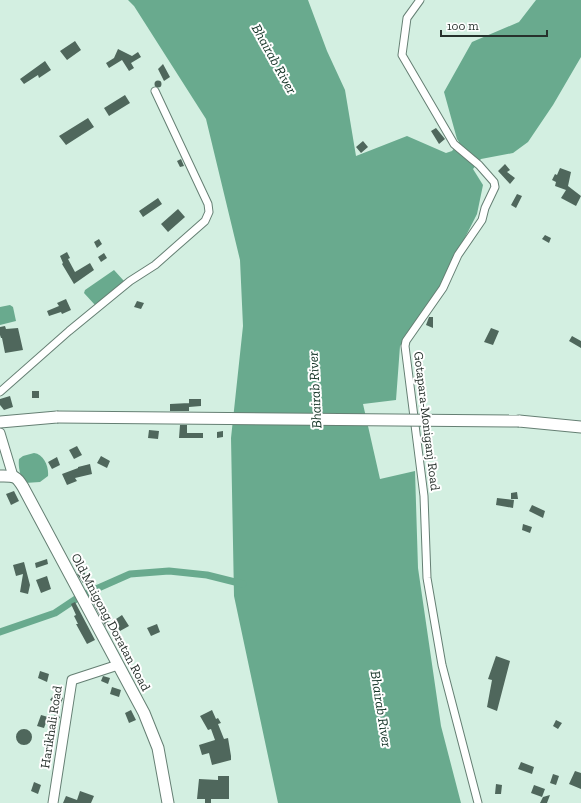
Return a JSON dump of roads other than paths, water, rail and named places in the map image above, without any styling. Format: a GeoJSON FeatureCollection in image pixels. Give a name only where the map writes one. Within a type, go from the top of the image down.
{"type":"FeatureCollection","features":[{"type":"Feature","properties":{"kind":"main road"},"geometry":{"type":"LineString","coordinates":[[0,422],[57,417],[519,420],[581,427]]}},
{"type":"Feature","properties":{"kind":"main road"},"geometry":{"type":"LineString","coordinates":[[0,476],[13,476]]}},
{"type":"Feature","properties":{"kind":"main road","name":"Old Mnigong Doratan Road"},"geometry":{"type":"LineString","coordinates":[[13,476],[18,478],[64,564],[85,599],[151,726],[158,748],[168,803]]}},
{"type":"Feature","properties":{"kind":"street","name":"Gotapara-Moniganj Road"},"geometry":{"type":"LineString","coordinates":[[420,0],[407,18],[402,55],[454,144],[478,165],[494,182],[495,187],[485,208],[482,220],[458,256],[443,288],[406,341],[405,346],[424,496],[427,578],[442,665],[478,803]]}},
{"type":"Feature","properties":{"kind":"street"},"geometry":{"type":"LineString","coordinates":[[0,392],[74,326],[130,281],[155,265],[205,221],[209,212],[208,204],[155,91]]}},
{"type":"Feature","properties":{"kind":"street"},"geometry":{"type":"LineString","coordinates":[[0,433],[13,476]]}},
{"type":"Feature","properties":{"kind":"street","name":"Harikhali Road"},"geometry":{"type":"LineString","coordinates":[[53,803],[72,680],[118,665]]}},
{"type":"Feature","properties":{"kind":"water","name":"Bhairab River"},"geometry":{"type":"Polygon","coordinates":[[[128,0],[308,0],[327,51],[345,90],[356,156],[407,136],[446,153],[452,151],[459,142],[444,92],[472,42],[519,22],[536,0],[581,0],[581,57],[553,105],[528,142],[513,153],[481,159],[473,169],[483,185],[477,214],[433,301],[400,346],[396,400],[363,404],[380,479],[415,471],[418,568],[441,726],[461,803],[278,803],[234,596],[231,438],[243,326],[240,260],[206,119],[134,6],[128,0]]]}},
{"type":"Feature","properties":{"kind":"water"},"geometry":{"type":"Polygon","coordinates":[[[114,270],[124,281],[95,305],[84,293],[85,290],[114,270]]]}},
{"type":"Feature","properties":{"kind":"water"},"geometry":{"type":"Polygon","coordinates":[[[10,305],[13,307],[16,321],[0,325],[0,307],[10,305]]]}},
{"type":"Feature","properties":{"kind":"water"},"geometry":{"type":"Polygon","coordinates":[[[34,453],[43,458],[48,469],[48,476],[40,482],[25,483],[20,472],[19,459],[23,456],[34,453]]]}},
{"type":"Feature","properties":{"kind":"waterway"},"geometry":{"type":"LineString","coordinates":[[87,593],[130,574],[169,571],[207,575],[243,584]]}},
{"type":"Feature","properties":{"kind":"waterway"},"geometry":{"type":"LineString","coordinates":[[0,632],[55,613],[79,597]]}}]}
